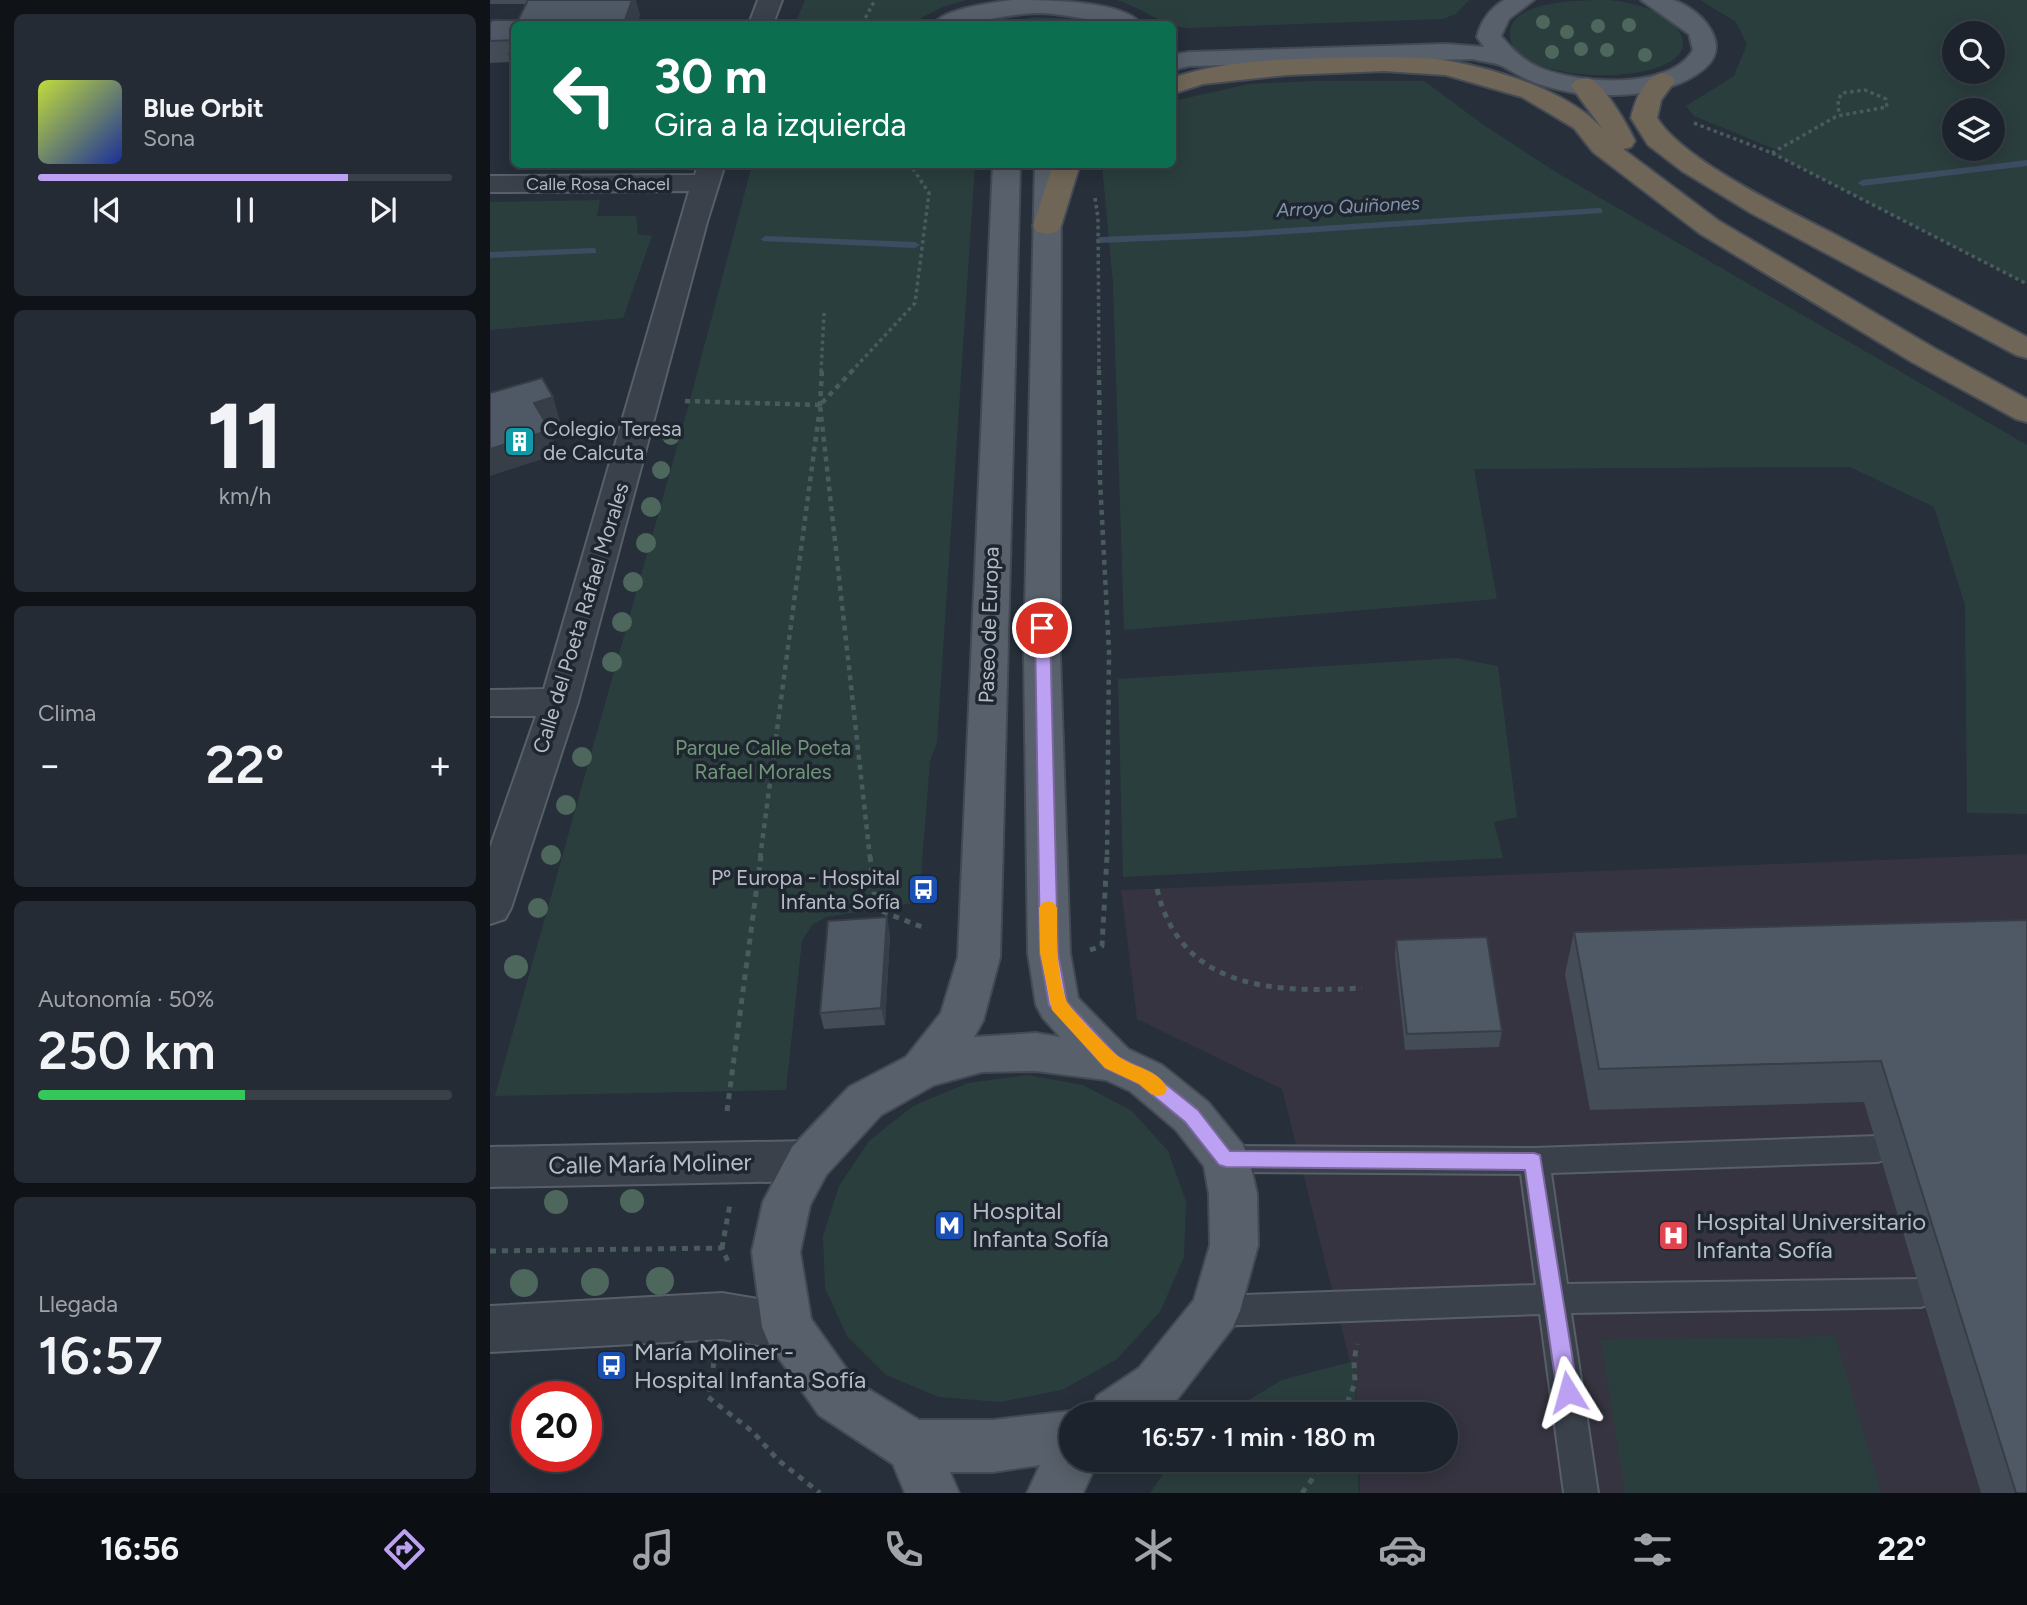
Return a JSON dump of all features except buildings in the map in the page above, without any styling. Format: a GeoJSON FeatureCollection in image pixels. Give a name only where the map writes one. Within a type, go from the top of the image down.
{"type":"FeatureCollection","features":[{"type":"Feature","properties":{"kind":"highway"},"geometry":{"type":"LineString","coordinates":[[1176,85],[1200,77],[1287,66],[1384,64],[1448,68],[1531,93],[1583,122],[1602,146],[1709,227],[1923,355],[2027,412]]}},
{"type":"Feature","properties":{"kind":"highway"},"geometry":{"type":"LineString","coordinates":[[1662,81],[1648,100],[1644,118],[1657,139],[1692,165],[1773,213],[2027,349]]}},
{"type":"Feature","properties":{"kind":"highway"},"geometry":{"type":"LineString","coordinates":[[1584,86],[1611,119],[1646,178]]}},
{"type":"Feature","properties":{"kind":"highway"},"geometry":{"type":"LineString","coordinates":[[1047,226],[1066,168]]}},
{"type":"Feature","properties":{"kind":"main road"},"geometry":{"type":"LineString","coordinates":[[1506,59],[1489,37],[1490,27],[1505,9],[1522,0]]}},
{"type":"Feature","properties":{"kind":"main road"},"geometry":{"type":"LineString","coordinates":[[1176,62],[1189,59],[1473,51],[1506,59],[1544,77],[1584,86],[1638,86],[1662,81],[1687,71],[1702,57],[1705,41],[1698,26],[1679,12],[1653,0]]}},
{"type":"Feature","properties":{"kind":"main road"},"geometry":{"type":"LineString","coordinates":[[953,21],[979,10],[1013,2],[1064,2],[1093,8],[1124,21]]}},
{"type":"Feature","properties":{"kind":"main road"},"geometry":{"type":"LineString","coordinates":[[1176,40],[1187,42],[1443,34],[1490,27]]}},
{"type":"Feature","properties":{"kind":"main road","name":"Paseo de Europa"},"geometry":{"type":"LineString","coordinates":[[922,1070],[961,1021],[979,957],[1007,168]]}},
{"type":"Feature","properties":{"kind":"main road"},"geometry":{"type":"LineString","coordinates":[[1048,168],[1042,654],[1049,953],[1058,1005],[1112,1062]]}},
{"type":"Feature","properties":{"kind":"main road"},"geometry":{"type":"LineString","coordinates":[[1059,1438],[993,1446],[912,1446],[837,1398],[787,1327],[776,1252],[787,1202],[809,1161],[866,1101],[922,1070],[982,1053],[1036,1052],[1112,1062],[1146,1078],[1192,1116],[1226,1159],[1233,1194],[1234,1245],[1215,1311],[1157,1385],[1132,1402]]}},
{"type":"Feature","properties":{"kind":"main road"},"geometry":{"type":"LineString","coordinates":[[912,1446],[932,1493]]}},
{"type":"Feature","properties":{"kind":"main road"},"geometry":{"type":"LineString","coordinates":[[1054,1493],[1065,1472]]}},
{"type":"Feature","properties":{"kind":"street"},"geometry":{"type":"LineString","coordinates":[[762,21],[771,0]]}},
{"type":"Feature","properties":{"kind":"street","name":"Calle Rosa Chacel"},"geometry":{"type":"LineString","coordinates":[[490,184],[709,174]]}},
{"type":"Feature","properties":{"kind":"street","name":"Calle del Poeta Rafael Morales"},"geometry":{"type":"LineString","coordinates":[[490,908],[559,702],[693,222],[709,174]]}},
{"type":"Feature","properties":{"kind":"street"},"geometry":{"type":"LineString","coordinates":[[490,703],[559,702]]}},
{"type":"Feature","properties":{"kind":"street","name":"Calle María Moliner"},"geometry":{"type":"LineString","coordinates":[[490,1167],[809,1161]]}},
{"type":"Feature","properties":{"kind":"street"},"geometry":{"type":"LineString","coordinates":[[490,1329],[722,1316],[787,1327]]}},
{"type":"Feature","properties":{"kind":"lane"},"geometry":{"type":"LineString","coordinates":[[1226,1159],[1534,1161],[1878,1149]]}},
{"type":"Feature","properties":{"kind":"lane"},"geometry":{"type":"LineString","coordinates":[[1534,1161],[1581,1493]]}},
{"type":"Feature","properties":{"kind":"lane"},"geometry":{"type":"LineString","coordinates":[[1215,1311],[1555,1299],[1921,1293]]}},
{"type":"Feature","properties":{"kind":"path"},"geometry":{"type":"LineString","coordinates":[[864,21],[875,0]]}},
{"type":"Feature","properties":{"kind":"path"},"geometry":{"type":"LineString","coordinates":[[1772,153],[1808,130],[1839,116],[1887,107],[1886,99],[1867,90],[1853,89],[1842,93],[1838,100],[1839,116]]}},
{"type":"Feature","properties":{"kind":"path"},"geometry":{"type":"LineString","coordinates":[[1644,118],[1684,120],[1772,153],[2027,284]]}},
{"type":"Feature","properties":{"kind":"path"},"geometry":{"type":"LineString","coordinates":[[685,401],[820,405],[915,303],[929,193],[913,168]]}},
{"type":"Feature","properties":{"kind":"path"},"geometry":{"type":"LineString","coordinates":[[1086,951],[1102,946],[1107,859],[1109,651],[1100,480],[1098,218],[1093,188]]}},
{"type":"Feature","properties":{"kind":"path"},"geometry":{"type":"LineString","coordinates":[[727,1111],[820,405],[824,313]]}},
{"type":"Feature","properties":{"kind":"path"},"geometry":{"type":"LineString","coordinates":[[820,405],[876,909],[927,929]]}},
{"type":"Feature","properties":{"kind":"path"},"geometry":{"type":"LineString","coordinates":[[1157,889],[1160,909],[1169,929],[1182,946],[1224,972],[1283,990],[1362,988]]}},
{"type":"Feature","properties":{"kind":"path"},"geometry":{"type":"LineString","coordinates":[[1348,1402],[1355,1382],[1354,1361],[1358,1340]]}},
{"type":"Feature","properties":{"kind":"path"},"geometry":{"type":"LineString","coordinates":[[1302,1493],[1317,1472]]}},
{"type":"Feature","properties":{"kind":"shaded area","name":"Hospital Universitario Infanta Sofía"},"geometry":{"type":"Polygon","coordinates":[[[2027,854],[2027,1493],[1360,1493],[1359,1472],[1458,1472],[1458,1402],[1356,1402],[1355,1382],[1282,1089],[1137,1019],[1121,890],[2027,854]]]}},
{"type":"Feature","properties":{"kind":"green space"},"geometry":{"type":"Polygon","coordinates":[[[805,0],[966,0],[943,7],[915,21],[796,21],[805,0]]]}},
{"type":"Feature","properties":{"kind":"green space"},"geometry":{"type":"Polygon","coordinates":[[[1117,0],[1469,0],[1456,14],[1443,19],[1188,28],[1176,26],[1176,21],[1163,21],[1117,0]]]}},
{"type":"Feature","properties":{"kind":"green space"},"geometry":{"type":"Polygon","coordinates":[[[1606,0],[1634,4],[1661,15],[1675,26],[1683,47],[1670,62],[1643,71],[1609,75],[1572,73],[1539,65],[1516,51],[1510,30],[1515,20],[1524,13],[1551,4],[1606,0]]]}},
{"type":"Feature","properties":{"kind":"green space"},"geometry":{"type":"Polygon","coordinates":[[[1700,0],[2027,0],[2027,284],[1772,153],[1782,152],[1694,116],[1686,106],[1734,76],[1747,44],[1736,22],[1700,0]]]}},
{"type":"Feature","properties":{"kind":"green space"},"geometry":{"type":"Polygon","coordinates":[[[1035,17],[1076,21],[1012,21],[1035,17]]]}},
{"type":"Feature","properties":{"kind":"green space"},"geometry":{"type":"Polygon","coordinates":[[[1424,81],[1488,128],[1559,174],[2027,445],[2027,814],[1967,813],[1965,605],[1934,507],[1850,467],[1474,469],[1497,599],[1124,630],[1113,284],[1102,168],[1176,168],[1176,100],[1249,84],[1424,81]]]}},
{"type":"Feature","properties":{"kind":"green space","name":"Parque Calle Poeta Rafael Morales"},"geometry":{"type":"Polygon","coordinates":[[[751,168],[975,168],[937,742],[930,761],[919,902],[826,917],[812,925],[802,941],[786,1090],[495,1096],[686,415],[751,168]]]}},
{"type":"Feature","properties":{"kind":"green space"},"geometry":{"type":"Polygon","coordinates":[[[600,200],[597,216],[636,216],[638,234],[652,236],[623,318],[490,330],[490,202],[600,200]]]}},
{"type":"Feature","properties":{"kind":"green space"},"geometry":{"type":"Polygon","coordinates":[[[1456,658],[1498,666],[1517,817],[1494,822],[1503,858],[1123,877],[1118,679],[1456,658]]]}},
{"type":"Feature","properties":{"kind":"green space"},"geometry":{"type":"Polygon","coordinates":[[[1027,1075],[1083,1085],[1132,1111],[1168,1151],[1186,1201],[1184,1257],[1160,1312],[1116,1360],[1062,1390],[1000,1402],[939,1397],[886,1375],[847,1336],[825,1288],[823,1236],[839,1186],[869,1141],[913,1106],[968,1083],[1027,1075]]]}},
{"type":"Feature","properties":{"kind":"green space"},"geometry":{"type":"Polygon","coordinates":[[[1835,1336],[1881,1493],[1625,1493],[1601,1340],[1835,1336]]]}},
{"type":"Feature","properties":{"kind":"green space"},"geometry":{"type":"Polygon","coordinates":[[[1354,1361],[1356,1402],[1245,1402],[1282,1380],[1354,1361]]]}},
{"type":"Feature","properties":{"kind":"green space"},"geometry":{"type":"Polygon","coordinates":[[[1165,1472],[1358,1472],[1359,1493],[1150,1493],[1165,1472]]]}},
{"type":"Feature","properties":{"kind":"waterway","name":"Arroyo Quiñones"},"geometry":{"type":"LineString","coordinates":[[1862,183],[2027,163]]}},
{"type":"Feature","properties":{"kind":"waterway","name":"Arroyo Quiñones"},"geometry":{"type":"LineString","coordinates":[[1100,240],[1244,234],[1599,211]]}},
{"type":"Feature","properties":{"kind":"waterway","name":"Arroyo Quiñones"},"geometry":{"type":"LineString","coordinates":[[766,239],[915,245]]}},
{"type":"Feature","properties":{"kind":"waterway","name":"Arroyo Quiñones"},"geometry":{"type":"LineString","coordinates":[[490,255],[593,251]]}},
{"type":"Feature","properties":{"kind":"slow traffic"},"geometry":{"type":"LineString","coordinates":[[1048,908],[1049,953],[1058,1005],[1112,1062],[1146,1078],[1158,1088]]}},
{"type":"Feature","properties":{"kind":"place","name":"Colegio Teresa de Calcuta"},"geometry":{"type":"Point","coordinates":[520,441]}},
{"type":"Feature","properties":{"kind":"place","name":"Pº Europa - Hospital Infanta Sofía"},"geometry":{"type":"Point","coordinates":[923,890]}},
{"type":"Feature","properties":{"kind":"place","name":"Hospital Infanta Sofía"},"geometry":{"type":"Point","coordinates":[949,1225]}},
{"type":"Feature","properties":{"kind":"place","name":"Hospital Universitario Infanta Sofía"},"geometry":{"type":"Point","coordinates":[1673,1236]}},
{"type":"Feature","properties":{"kind":"place","name":"María Moliner - Hospital Infanta Sofía"},"geometry":{"type":"Point","coordinates":[611,1366]}},
{"type":"Feature","properties":{"kind":"route"},"geometry":{"type":"LineString","coordinates":[[1042,628],[1049,953],[1058,1005],[1112,1062],[1146,1078],[1192,1116],[1226,1159],[1339,1162],[1534,1161],[1568,1392]]}}]}
